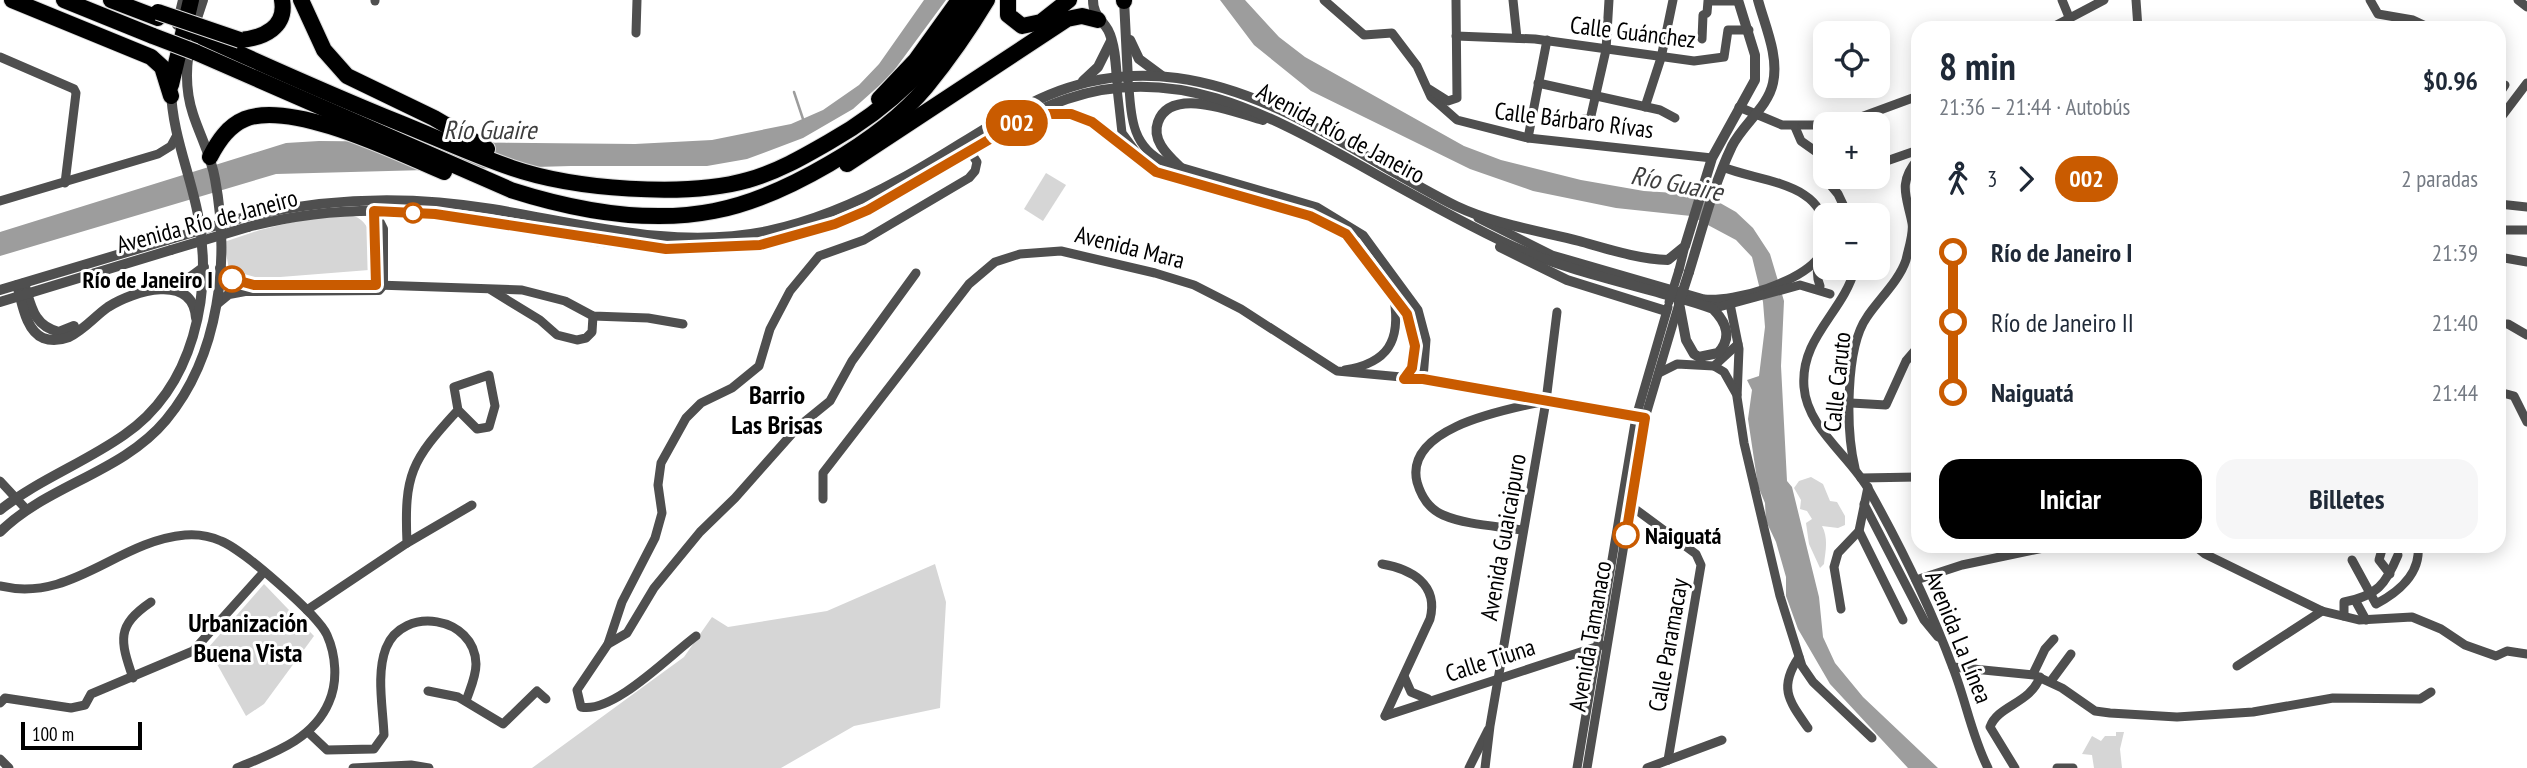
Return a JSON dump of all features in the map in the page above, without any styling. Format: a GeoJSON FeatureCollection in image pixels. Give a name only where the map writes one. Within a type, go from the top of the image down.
{"type":"FeatureCollection","features":[{"type":"Feature","properties":{"kind":"highway"},"geometry":{"type":"LineString","coordinates":[[12,0],[151,57],[162,67],[171,90]]}},
{"type":"Feature","properties":{"kind":"highway"},"geometry":{"type":"LineString","coordinates":[[64,0],[195,52],[385,134],[471,178]]}},
{"type":"Feature","properties":{"kind":"highway"},"geometry":{"type":"LineString","coordinates":[[171,90],[191,0]]}},
{"type":"Feature","properties":{"kind":"highway"},"geometry":{"type":"LineString","coordinates":[[112,1],[240,40],[262,36],[275,28],[282,15],[282,0]]}},
{"type":"Feature","properties":{"kind":"highway"},"geometry":{"type":"LineString","coordinates":[[849,131],[916,60],[959,0]]}},
{"type":"Feature","properties":{"kind":"highway"},"geometry":{"type":"LineString","coordinates":[[158,15],[425,133],[518,169],[628,189],[720,185],[770,172],[849,131],[888,105],[921,72],[974,0]]}},
{"type":"Feature","properties":{"kind":"highway"},"geometry":{"type":"LineString","coordinates":[[927,86],[987,0]]}},
{"type":"Feature","properties":{"kind":"highway"},"geometry":{"type":"LineString","coordinates":[[780,191],[854,149],[944,74],[998,0]]}},
{"type":"Feature","properties":{"kind":"highway"},"geometry":{"type":"LineString","coordinates":[[1008,0],[1007,11],[1011,19],[1018,25],[1028,26],[1041,22],[1069,0]]}},
{"type":"Feature","properties":{"kind":"highway"},"geometry":{"type":"LineString","coordinates":[[304,4],[324,50],[347,76],[458,132],[518,169]]}},
{"type":"Feature","properties":{"kind":"highway"},"geometry":{"type":"LineString","coordinates":[[210,157],[230,127],[243,119],[262,114],[294,118],[359,136],[471,178],[564,205],[662,215],[712,212],[823,176],[865,154],[1067,19],[1082,16],[1098,20]]}},
{"type":"Feature","properties":{"kind":"street"},"geometry":{"type":"LineString","coordinates":[[0,510],[104,448],[144,419],[174,378],[196,323],[201,308],[204,267],[198,215],[177,135],[171,90],[171,58],[183,0]]}},
{"type":"Feature","properties":{"kind":"street"},"geometry":{"type":"LineString","coordinates":[[0,532],[27,510],[128,453],[164,424],[192,379],[213,327],[218,303],[220,268],[218,207],[210,157],[193,115],[187,75],[191,38],[203,0]]}},
{"type":"Feature","properties":{"kind":"street"},"geometry":{"type":"LineString","coordinates":[[636,33],[637,0]]}},
{"type":"Feature","properties":{"kind":"street"},"geometry":{"type":"LineString","coordinates":[[1093,0],[1098,20],[1107,28],[1133,125],[1143,148],[1160,160],[1317,207],[1363,235],[1418,310],[1426,340],[1423,379]]}},
{"type":"Feature","properties":{"kind":"street"},"geometry":{"type":"LineString","coordinates":[[1124,0],[1127,27],[1120,127],[1135,154],[1147,167]]}},
{"type":"Feature","properties":{"kind":"street","name":"Calle Bárbaro Rívas"},"geometry":{"type":"LineString","coordinates":[[1324,0],[1364,35],[1392,33],[1407,51],[1431,97],[1457,120],[1528,138],[1712,158]]}},
{"type":"Feature","properties":{"kind":"street"},"geometry":{"type":"LineString","coordinates":[[1427,88],[1448,101],[1457,98],[1456,0]]}},
{"type":"Feature","properties":{"kind":"street"},"geometry":{"type":"LineString","coordinates":[[1513,0],[1517,38]]}},
{"type":"Feature","properties":{"kind":"street"},"geometry":{"type":"LineString","coordinates":[[1584,119],[1590,120],[1606,50],[1609,0]]}},
{"type":"Feature","properties":{"kind":"street"},"geometry":{"type":"LineString","coordinates":[[1645,107],[1661,58],[1673,0]]}},
{"type":"Feature","properties":{"kind":"street"},"geometry":{"type":"LineString","coordinates":[[1702,39],[1703,15],[1707,13],[1708,1],[1738,0],[1749,30],[1756,64],[1755,80],[1712,158],[1695,232],[1673,306],[1689,348],[1693,354],[1707,357],[1723,347],[1727,334],[1721,317],[1706,306]]}},
{"type":"Feature","properties":{"kind":"street"},"geometry":{"type":"LineString","coordinates":[[1459,213],[1655,260],[1673,257],[1695,232],[1734,143],[1770,94],[1773,82],[1772,53],[1758,0]]}},
{"type":"Feature","properties":{"kind":"street"},"geometry":{"type":"LineString","coordinates":[[2062,0],[2069,17]]}},
{"type":"Feature","properties":{"kind":"street"},"geometry":{"type":"LineString","coordinates":[[2080,11],[2082,0]]}},
{"type":"Feature","properties":{"kind":"street"},"geometry":{"type":"LineString","coordinates":[[2062,21],[2104,0]]}},
{"type":"Feature","properties":{"kind":"street"},"geometry":{"type":"LineString","coordinates":[[2136,0],[2138,21]]}},
{"type":"Feature","properties":{"kind":"street"},"geometry":{"type":"LineString","coordinates":[[2370,0],[2378,14],[2415,21]]}},
{"type":"Feature","properties":{"kind":"street"},"geometry":{"type":"LineString","coordinates":[[2518,0],[2527,7]]}},
{"type":"Feature","properties":{"kind":"street"},"geometry":{"type":"LineString","coordinates":[[1127,27],[1139,59],[1163,76]]}},
{"type":"Feature","properties":{"kind":"street","name":"Calle Guánchez"},"geometry":{"type":"LineString","coordinates":[[1456,36],[1547,40],[1661,58],[1721,59],[1726,55],[1728,30],[1749,30]]}},
{"type":"Feature","properties":{"kind":"street"},"geometry":{"type":"LineString","coordinates":[[1528,138],[1547,40]]}},
{"type":"Feature","properties":{"kind":"street"},"geometry":{"type":"LineString","coordinates":[[1077,85],[1098,67],[1111,41]]}},
{"type":"Feature","properties":{"kind":"street"},"geometry":{"type":"LineString","coordinates":[[0,57],[74,89],[76,93],[65,183]]}},
{"type":"Feature","properties":{"kind":"street","name":"Avenida Río de Janeiro"},"geometry":{"type":"LineString","coordinates":[[0,303],[23,290],[317,202],[409,200],[491,209],[666,238],[726,237],[765,231],[856,203],[1037,99],[1077,85],[1163,76],[1213,84],[1277,108],[1513,246],[1554,262],[1706,306],[1729,302]]}},
{"type":"Feature","properties":{"kind":"street","name":"Avenida Río de Janeiro"},"geometry":{"type":"LineString","coordinates":[[247,222],[357,212],[404,212],[666,249],[741,247],[796,236],[868,210],[1033,114],[1067,99],[1123,82],[1217,96],[1294,128],[1459,213],[1552,255],[1704,299],[1729,302]]}},
{"type":"Feature","properties":{"kind":"street"},"geometry":{"type":"LineString","coordinates":[[1538,83],[1645,107],[1675,118]]}},
{"type":"Feature","properties":{"kind":"street"},"geometry":{"type":"LineString","coordinates":[[2506,111],[2527,83]]}},
{"type":"Feature","properties":{"kind":"street"},"geometry":{"type":"LineString","coordinates":[[1875,112],[1911,99]]}},
{"type":"Feature","properties":{"kind":"street"},"geometry":{"type":"LineString","coordinates":[[1181,167],[1165,151],[1157,129],[1162,114],[1179,104],[1206,105],[1294,128]]}},
{"type":"Feature","properties":{"kind":"street"},"geometry":{"type":"LineString","coordinates":[[1739,107],[1774,123],[1795,127],[1813,126]]}},
{"type":"Feature","properties":{"kind":"street"},"geometry":{"type":"LineString","coordinates":[[1033,114],[1071,114],[1092,122],[1147,167],[1334,226],[1354,242],[1407,314],[1415,340],[1414,361],[1404,379]]}},
{"type":"Feature","properties":{"kind":"street"},"geometry":{"type":"LineString","coordinates":[[1795,127],[1801,141],[1813,150]]}},
{"type":"Feature","properties":{"kind":"street"},"geometry":{"type":"LineString","coordinates":[[0,201],[158,154],[171,146],[177,135]]}},
{"type":"Feature","properties":{"kind":"street"},"geometry":{"type":"LineString","coordinates":[[695,636],[615,701],[597,709],[581,708],[577,690],[608,644],[622,601],[655,538],[662,513],[658,485],[662,463],[687,418],[701,403],[732,388],[759,366],[770,329],[790,291],[819,256],[864,240],[969,178],[975,171],[977,162],[969,150]]}},
{"type":"Feature","properties":{"kind":"street"},"geometry":{"type":"LineString","coordinates":[[1890,160],[1911,152]]}},
{"type":"Feature","properties":{"kind":"street"},"geometry":{"type":"LineString","coordinates":[[158,154],[182,157]]}},
{"type":"Feature","properties":{"kind":"street","name":"Calle Caruto"},"geometry":{"type":"LineString","coordinates":[[1911,166],[1904,199],[1911,225]]}},
{"type":"Feature","properties":{"kind":"street"},"geometry":{"type":"LineString","coordinates":[[1723,167],[1783,184],[1808,196],[1814,203]]}},
{"type":"Feature","properties":{"kind":"street"},"geometry":{"type":"LineString","coordinates":[[218,303],[229,294],[245,291],[375,291],[379,285],[380,232],[373,199]]}},
{"type":"Feature","properties":{"kind":"street"},"geometry":{"type":"LineString","coordinates":[[374,211],[409,200]]}},
{"type":"Feature","properties":{"kind":"street"},"geometry":{"type":"LineString","coordinates":[[2506,205],[2527,207]]}},
{"type":"Feature","properties":{"kind":"street"},"geometry":{"type":"LineString","coordinates":[[357,212],[380,232]]}},
{"type":"Feature","properties":{"kind":"street"},"geometry":{"type":"LineString","coordinates":[[380,232],[390,218],[404,212]]}},
{"type":"Feature","properties":{"kind":"street"},"geometry":{"type":"LineString","coordinates":[[1459,213],[1467,229],[1567,280],[1673,306]]}},
{"type":"Feature","properties":{"kind":"street"},"geometry":{"type":"LineString","coordinates":[[2506,230],[2527,230]]}},
{"type":"Feature","properties":{"kind":"street","name":"Calle Caruto"},"geometry":{"type":"LineString","coordinates":[[1855,469],[1849,435],[1858,332],[1905,262],[1911,234]]}},
{"type":"Feature","properties":{"kind":"street","name":"Avenida Río de Janeiro"},"geometry":{"type":"LineString","coordinates":[[0,290],[46,288],[169,245]]}},
{"type":"Feature","properties":{"kind":"street"},"geometry":{"type":"LineString","coordinates":[[1684,271],[1685,246]]}},
{"type":"Feature","properties":{"kind":"street","name":"Avenida Mara"},"geometry":{"type":"LineString","coordinates":[[823,499],[822,473],[969,284],[995,262],[1020,254],[1061,251],[1194,285],[1241,309],[1337,371],[1423,379],[1641,417]]}},
{"type":"Feature","properties":{"kind":"street"},"geometry":{"type":"LineString","coordinates":[[2506,258],[2527,262]]}},
{"type":"Feature","properties":{"kind":"street"},"geometry":{"type":"LineString","coordinates":[[1788,285],[1813,264]]}},
{"type":"Feature","properties":{"kind":"street"},"geometry":{"type":"LineString","coordinates":[[0,303],[17,307],[47,328],[64,332],[112,297],[144,285],[185,281],[204,267]]}},
{"type":"Feature","properties":{"kind":"street"},"geometry":{"type":"LineString","coordinates":[[220,268],[230,279],[244,284],[522,290],[565,301],[593,316],[648,318],[683,324]]}},
{"type":"Feature","properties":{"kind":"street"},"geometry":{"type":"LineString","coordinates":[[608,644],[627,633],[653,588],[700,532],[735,498],[798,427],[830,401],[846,370],[916,273]]}},
{"type":"Feature","properties":{"kind":"street"},"geometry":{"type":"LineString","coordinates":[[1819,280],[1820,286]]}},
{"type":"Feature","properties":{"kind":"street","name":"Avenida La Línea"},"geometry":{"type":"LineString","coordinates":[[1850,280],[1841,300],[1812,340],[1806,362],[1806,401],[1827,436],[1868,487],[1916,580],[1953,667],[1988,768]]}},
{"type":"Feature","properties":{"kind":"street"},"geometry":{"type":"LineString","coordinates":[[1830,294],[1812,281],[1729,302],[1738,344],[1737,397],[1750,472],[1780,596],[1799,657],[1813,682],[1872,738]]}},
{"type":"Feature","properties":{"kind":"street"},"geometry":{"type":"LineString","coordinates":[[1788,285],[1807,285],[1841,300]]}},
{"type":"Feature","properties":{"kind":"street"},"geometry":{"type":"LineString","coordinates":[[31,318],[37,298],[46,288]]}},
{"type":"Feature","properties":{"kind":"street"},"geometry":{"type":"LineString","coordinates":[[23,290],[38,335],[50,340],[63,339],[126,297],[170,289],[188,296],[194,307],[196,323]]}},
{"type":"Feature","properties":{"kind":"street"},"geometry":{"type":"LineString","coordinates":[[491,290],[566,338],[586,338],[592,332],[593,316]]}},
{"type":"Feature","properties":{"kind":"street"},"geometry":{"type":"LineString","coordinates":[[1337,371],[1367,365],[1388,349],[1397,323],[1393,294]]}},
{"type":"Feature","properties":{"kind":"street","name":"Avenida Tamanaco"},"geometry":{"type":"LineString","coordinates":[[1577,768],[1631,506],[1641,417],[1659,373],[1673,306]]}},
{"type":"Feature","properties":{"kind":"street","name":"Avenida Tamanaco"},"geometry":{"type":"LineString","coordinates":[[1587,768],[1603,645],[1641,417],[1673,306]]}},
{"type":"Feature","properties":{"kind":"street","name":"Avenida Guaicaipuro"},"geometry":{"type":"LineString","coordinates":[[1485,768],[1522,530],[1546,401],[1557,312]]}},
{"type":"Feature","properties":{"kind":"street"},"geometry":{"type":"LineString","coordinates":[[2506,324],[2527,335]]}},
{"type":"Feature","properties":{"kind":"street"},"geometry":{"type":"LineString","coordinates":[[1714,366],[1738,344]]}},
{"type":"Feature","properties":{"kind":"street"},"geometry":{"type":"LineString","coordinates":[[1851,403],[1885,405],[1911,355]]}},
{"type":"Feature","properties":{"kind":"street"},"geometry":{"type":"LineString","coordinates":[[1659,373],[1677,364],[1714,366],[1724,372],[1737,397]]}},
{"type":"Feature","properties":{"kind":"street"},"geometry":{"type":"LineString","coordinates":[[407,543],[407,487],[411,471],[458,410],[454,387],[489,375],[495,406],[489,427],[477,429],[458,410]]}},
{"type":"Feature","properties":{"kind":"street"},"geometry":{"type":"LineString","coordinates":[[2506,394],[2514,396],[2527,422]]}},
{"type":"Feature","properties":{"kind":"street"},"geometry":{"type":"LineString","coordinates":[[1522,530],[1451,518],[1437,512],[1420,490],[1416,466],[1426,445],[1441,434],[1502,411],[1546,401]]}},
{"type":"Feature","properties":{"kind":"street"},"geometry":{"type":"LineString","coordinates":[[1861,478],[1911,477]]}},
{"type":"Feature","properties":{"kind":"street"},"geometry":{"type":"LineString","coordinates":[[0,481],[27,510]]}},
{"type":"Feature","properties":{"kind":"street"},"geometry":{"type":"LineString","coordinates":[[1841,609],[1834,567],[1838,553],[1859,531],[1868,487]]}},
{"type":"Feature","properties":{"kind":"street"},"geometry":{"type":"LineString","coordinates":[[1864,504],[1924,620],[1941,640]]}},
{"type":"Feature","properties":{"kind":"street"},"geometry":{"type":"LineString","coordinates":[[307,610],[407,543],[472,505]]}},
{"type":"Feature","properties":{"kind":"street","name":"Calle Paramacay"},"geometry":{"type":"LineString","coordinates":[[1631,506],[1696,554],[1701,565],[1668,760]]}},
{"type":"Feature","properties":{"kind":"street"},"geometry":{"type":"LineString","coordinates":[[1859,531],[1903,620]]}},
{"type":"Feature","properties":{"kind":"street"},"geometry":{"type":"LineString","coordinates":[[0,586],[18,590],[47,589],[144,547],[183,535],[221,541],[263,573],[307,610],[327,634],[334,658],[335,683],[326,709],[308,732],[295,742],[237,768]]}},
{"type":"Feature","properties":{"kind":"street"},"geometry":{"type":"LineString","coordinates":[[1916,580],[1962,565],[2019,553]]}},
{"type":"Feature","properties":{"kind":"street"},"geometry":{"type":"LineString","coordinates":[[2204,553],[2322,611],[2366,620],[2412,617],[2441,629],[2465,645],[2496,656],[2507,652],[2527,654]]}},
{"type":"Feature","properties":{"kind":"street"},"geometry":{"type":"LineString","coordinates":[[2380,553],[2379,559],[2390,574]]}},
{"type":"Feature","properties":{"kind":"street"},"geometry":{"type":"LineString","coordinates":[[2352,560],[2375,604],[2396,593],[2409,578],[2416,553]]}},
{"type":"Feature","properties":{"kind":"street"},"geometry":{"type":"LineString","coordinates":[[2344,616],[2344,602],[2370,594],[2387,581],[2398,555]]}},
{"type":"Feature","properties":{"kind":"street"},"geometry":{"type":"LineString","coordinates":[[1382,564],[1413,572],[1426,585],[1432,602],[1430,619],[1404,676],[1411,692],[1417,697],[1432,699]]}},
{"type":"Feature","properties":{"kind":"street"},"geometry":{"type":"LineString","coordinates":[[0,703],[5,698],[71,708],[85,705],[91,694],[193,651],[263,573]]}},
{"type":"Feature","properties":{"kind":"street"},"geometry":{"type":"LineString","coordinates":[[2355,600],[2366,620]]}},
{"type":"Feature","properties":{"kind":"street"},"geometry":{"type":"LineString","coordinates":[[133,678],[123,645],[125,628],[134,613],[151,601]]}},
{"type":"Feature","properties":{"kind":"street"},"geometry":{"type":"LineString","coordinates":[[2237,666],[2322,611]]}},
{"type":"Feature","properties":{"kind":"street"},"geometry":{"type":"LineString","coordinates":[[308,732],[327,750],[374,749],[380,744],[384,735],[382,674],[386,649],[398,631],[423,622],[450,625],[468,639],[476,664],[466,701]]}},
{"type":"Feature","properties":{"kind":"street"},"geometry":{"type":"LineString","coordinates":[[2015,768],[1990,727],[1995,718],[2031,694],[2045,649],[2054,639]]}},
{"type":"Feature","properties":{"kind":"street","name":"Calle Tiuna"},"geometry":{"type":"LineString","coordinates":[[1404,676],[1385,716],[1499,676],[1603,645]]}},
{"type":"Feature","properties":{"kind":"street"},"geometry":{"type":"LineString","coordinates":[[2051,681],[2071,654]]}},
{"type":"Feature","properties":{"kind":"street"},"geometry":{"type":"LineString","coordinates":[[1799,657],[1789,672],[1787,687],[1790,703],[1808,728]]}},
{"type":"Feature","properties":{"kind":"street"},"geometry":{"type":"LineString","coordinates":[[1953,667],[2036,676],[2051,681],[2095,711],[2177,717],[2253,712],[2333,698],[2420,699],[2431,692]]}},
{"type":"Feature","properties":{"kind":"street"},"geometry":{"type":"LineString","coordinates":[[428,691],[466,701],[503,724],[537,691],[545,699]]}},
{"type":"Feature","properties":{"kind":"street"},"geometry":{"type":"LineString","coordinates":[[1469,768],[1490,726]]}},
{"type":"Feature","properties":{"kind":"street"},"geometry":{"type":"LineString","coordinates":[[1647,768],[1722,740]]}},
{"type":"Feature","properties":{"kind":"street"},"geometry":{"type":"LineString","coordinates":[[0,759],[9,768]]}},
{"type":"Feature","properties":{"kind":"street"},"geometry":{"type":"LineString","coordinates":[[353,768],[411,765],[429,768]]}},
{"type":"Feature","properties":{"kind":"street"},"geometry":{"type":"LineString","coordinates":[[2057,768],[2073,768]]}},
{"type":"Feature","properties":{"kind":"shaded area","name":"Río Guaire"},"geometry":{"type":"Polygon","coordinates":[[[924,0],[946,0],[890,76],[853,109],[803,138],[747,159],[707,166],[571,166],[276,174],[0,256],[0,232],[286,143],[635,144],[712,140],[791,124],[823,110],[859,85],[879,64],[924,0]]]}},
{"type":"Feature","properties":{"kind":"shaded area","name":"Río Guaire"},"geometry":{"type":"Polygon","coordinates":[[[1220,0],[1245,0],[1279,37],[1305,57],[1464,146],[1501,160],[1581,180],[1644,191],[1706,195],[1736,212],[1753,228],[1770,254],[1784,301],[1781,366],[1787,481],[1792,487],[1819,597],[1823,637],[1835,663],[1863,697],[1938,768],[1908,768],[1830,684],[1798,629],[1786,596],[1786,577],[1776,542],[1766,521],[1765,503],[1758,486],[1748,419],[1752,390],[1747,380],[1759,376],[1765,327],[1763,302],[1752,257],[1736,240],[1691,216],[1616,208],[1533,191],[1470,169],[1311,91],[1254,45],[1220,0]]]}},
{"type":"Feature","properties":{"kind":"shaded area"},"geometry":{"type":"Polygon","coordinates":[[[1046,173],[1066,185],[1043,221],[1024,209],[1046,173]]]}},
{"type":"Feature","properties":{"kind":"shaded area"},"geometry":{"type":"Polygon","coordinates":[[[318,216],[353,216],[365,224],[372,247],[369,270],[255,279],[229,269],[224,242],[318,216]]]}},
{"type":"Feature","properties":{"kind":"shaded area"},"geometry":{"type":"Polygon","coordinates":[[[1811,477],[1823,484],[1830,501],[1837,502],[1845,516],[1845,525],[1838,528],[1822,526],[1826,546],[1824,564],[1820,568],[1809,544],[1806,523],[1812,519],[1807,511],[1800,509],[1801,500],[1794,488],[1799,481],[1811,477]]]}},
{"type":"Feature","properties":{"kind":"shaded area"},"geometry":{"type":"Polygon","coordinates":[[[935,564],[946,602],[940,708],[854,726],[781,768],[532,768],[684,657],[712,617],[728,627],[827,611],[935,564]]]}},
{"type":"Feature","properties":{"kind":"shaded area"},"geometry":{"type":"Polygon","coordinates":[[[264,584],[314,636],[264,704],[246,716],[208,648],[264,584]]]}},
{"type":"Feature","properties":{"kind":"shaded area"},"geometry":{"type":"Polygon","coordinates":[[[2116,732],[2124,732],[2120,749],[2122,768],[2094,768],[2092,755],[2082,754],[2092,736],[2101,741],[2105,736],[2116,736],[2116,732]]]}},
{"type":"Feature","properties":{"kind":"waterway"},"geometry":{"type":"LineString","coordinates":[[794,92],[803,119]]}},
{"type":"Feature","properties":{"kind":"bus line","name":"002"},"geometry":{"type":"LineString","coordinates":[[232,279],[254,285],[376,285],[374,211],[435,214],[666,249],[693,250],[760,245],[835,224],[868,210],[1033,114],[1071,114],[1092,122],[1132,156],[1156,172],[1310,216],[1346,234],[1407,314],[1415,346],[1412,368],[1404,379],[1423,379],[1645,418],[1626,535]]}},
{"type":"Feature","properties":{"kind":"place","name":"Río de Janeiro I"},"geometry":{"type":"Point","coordinates":[232,279]}},
{"type":"Feature","properties":{"kind":"place","name":"Naiguatá"},"geometry":{"type":"Point","coordinates":[1626,535]}},
{"type":"Feature","properties":{"kind":"district","name":"Barrio Las Brisas"},"geometry":{"type":"Point","coordinates":[777,409]}},
{"type":"Feature","properties":{"kind":"district","name":"Urbanización Buena Vista"},"geometry":{"type":"Point","coordinates":[248,637]}}]}
